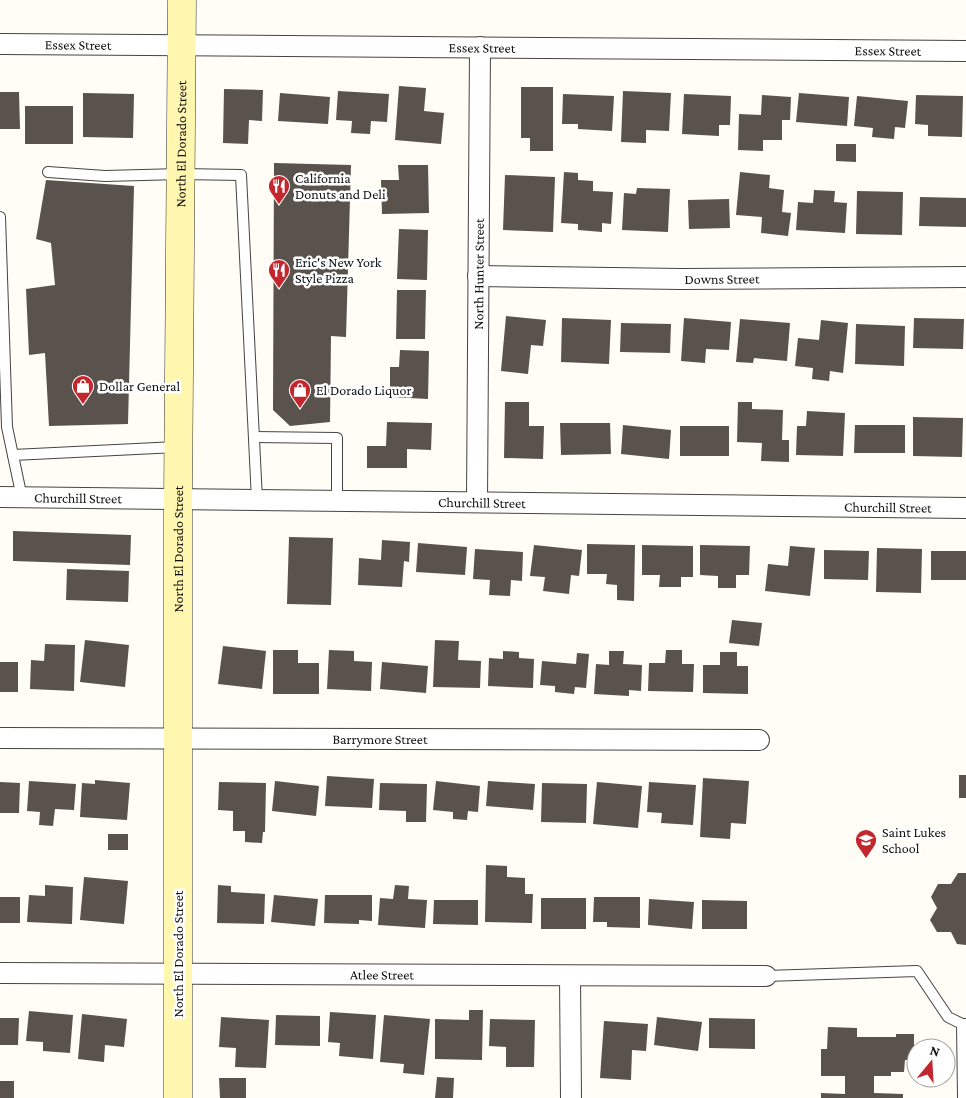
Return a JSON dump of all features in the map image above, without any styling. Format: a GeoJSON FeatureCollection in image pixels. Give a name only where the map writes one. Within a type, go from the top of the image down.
{"type":"FeatureCollection","features":[{"type":"Feature","properties":{"kind":"main road","name":"North El Dorado Street"},"geometry":{"type":"LineString","coordinates":[[178,1098],[178,447],[182,0]]}},
{"type":"Feature","properties":{"kind":"street","name":"Essex Street"},"geometry":{"type":"LineString","coordinates":[[0,44],[966,51]]}},
{"type":"Feature","properties":{"kind":"street","name":"North Hunter Street"},"geometry":{"type":"LineString","coordinates":[[476,502],[480,47]]}},
{"type":"Feature","properties":{"kind":"street","name":"Downs Street"},"geometry":{"type":"LineString","coordinates":[[478,276],[681,279],[966,278]]}},
{"type":"Feature","properties":{"kind":"street","name":"Churchill Street"},"geometry":{"type":"LineString","coordinates":[[0,497],[966,508]]}},
{"type":"Feature","properties":{"kind":"street","name":"Barrymore Street"},"geometry":{"type":"LineString","coordinates":[[0,738],[759,740]]}},
{"type":"Feature","properties":{"kind":"street","name":"Atlee Street"},"geometry":{"type":"LineString","coordinates":[[0,973],[766,976]]}},
{"type":"Feature","properties":{"kind":"street"},"geometry":{"type":"LineString","coordinates":[[570,976],[570,1098]]}},
{"type":"Feature","properties":{"kind":"lane"},"geometry":{"type":"LineString","coordinates":[[48,172],[105,176],[241,175],[257,500]]}},
{"type":"Feature","properties":{"kind":"lane"},"geometry":{"type":"LineString","coordinates":[[0,216],[7,427],[5,439],[13,455],[22,498]]}},
{"type":"Feature","properties":{"kind":"lane"},"geometry":{"type":"LineString","coordinates":[[254,437],[337,438],[338,502]]}},
{"type":"Feature","properties":{"kind":"lane"},"geometry":{"type":"LineString","coordinates":[[13,455],[178,447]]}},
{"type":"Feature","properties":{"kind":"lane"},"geometry":{"type":"LineString","coordinates":[[766,976],[917,971],[948,1017],[964,1024],[963,1098]]}},
{"type":"Feature","properties":{"kind":"building"},"geometry":{"type":"Polygon","coordinates":[[[399,86],[426,88],[424,111],[444,113],[441,144],[395,140],[399,86]]]}},
{"type":"Feature","properties":{"kind":"building"},"geometry":{"type":"Polygon","coordinates":[[[521,87],[553,87],[553,151],[530,151],[530,138],[521,138],[521,87]]]}},
{"type":"Feature","properties":{"kind":"building"},"geometry":{"type":"Polygon","coordinates":[[[224,89],[263,90],[262,121],[249,120],[248,144],[223,143],[224,89]]]}},
{"type":"Feature","properties":{"kind":"building"},"geometry":{"type":"Polygon","coordinates":[[[338,91],[389,94],[387,122],[371,121],[370,134],[351,133],[352,121],[336,120],[338,91]]]}},
{"type":"Feature","properties":{"kind":"building"},"geometry":{"type":"Polygon","coordinates":[[[623,91],[671,93],[669,131],[646,130],[646,143],[621,142],[623,91]]]}},
{"type":"Feature","properties":{"kind":"building"},"geometry":{"type":"Polygon","coordinates":[[[0,92],[19,92],[20,129],[0,129],[0,92]]]}},
{"type":"Feature","properties":{"kind":"building"},"geometry":{"type":"Polygon","coordinates":[[[83,93],[134,94],[133,138],[83,137],[83,93]]]}},
{"type":"Feature","properties":{"kind":"building"},"geometry":{"type":"Polygon","coordinates":[[[280,93],[330,97],[328,124],[278,121],[280,93]]]}},
{"type":"Feature","properties":{"kind":"building"},"geometry":{"type":"Polygon","coordinates":[[[799,93],[849,97],[847,126],[796,122],[799,93]]]}},
{"type":"Feature","properties":{"kind":"building"},"geometry":{"type":"Polygon","coordinates":[[[563,94],[614,96],[612,131],[578,129],[578,124],[562,124],[563,94]]]}},
{"type":"Feature","properties":{"kind":"building"},"geometry":{"type":"Polygon","coordinates":[[[684,94],[731,96],[730,125],[719,125],[719,136],[682,134],[684,94]]]}},
{"type":"Feature","properties":{"kind":"building"},"geometry":{"type":"Polygon","coordinates":[[[762,95],[791,97],[790,120],[782,120],[782,140],[763,140],[763,151],[738,150],[739,114],[761,115],[762,95]]]}},
{"type":"Feature","properties":{"kind":"building"},"geometry":{"type":"Polygon","coordinates":[[[916,95],[963,96],[962,137],[928,136],[928,125],[915,124],[916,95]]]}},
{"type":"Feature","properties":{"kind":"building"},"geometry":{"type":"Polygon","coordinates":[[[857,96],[908,101],[905,128],[895,127],[894,139],[872,137],[873,128],[854,126],[857,96]]]}},
{"type":"Feature","properties":{"kind":"building"},"geometry":{"type":"Polygon","coordinates":[[[25,106],[73,106],[73,144],[25,144],[25,106]]]}},
{"type":"Feature","properties":{"kind":"building"},"geometry":{"type":"Polygon","coordinates":[[[836,144],[856,144],[856,162],[836,161],[836,144]]]}},
{"type":"Feature","properties":{"kind":"building"},"geometry":{"type":"Polygon","coordinates":[[[274,163],[351,165],[346,337],[331,336],[330,422],[290,426],[273,410],[274,163]]]}},
{"type":"Feature","properties":{"kind":"building"},"geometry":{"type":"Polygon","coordinates":[[[398,165],[428,165],[429,213],[382,214],[381,180],[399,180],[398,165]]]}},
{"type":"Feature","properties":{"kind":"building"},"geometry":{"type":"Polygon","coordinates":[[[564,172],[578,173],[578,180],[593,181],[593,191],[613,192],[611,224],[602,223],[602,232],[578,230],[578,224],[561,223],[564,172]]]}},
{"type":"Feature","properties":{"kind":"building"},"geometry":{"type":"Polygon","coordinates":[[[740,172],[770,175],[769,188],[784,190],[782,212],[791,213],[788,236],[761,233],[762,217],[736,215],[740,172]]]}},
{"type":"Feature","properties":{"kind":"building"},"geometry":{"type":"Polygon","coordinates":[[[505,175],[555,177],[553,232],[503,230],[505,175]]]}},
{"type":"Feature","properties":{"kind":"building"},"geometry":{"type":"Polygon","coordinates":[[[46,180],[134,186],[128,424],[49,426],[45,353],[29,355],[26,289],[55,285],[51,243],[36,239],[46,180]]]}},
{"type":"Feature","properties":{"kind":"building"},"geometry":{"type":"Polygon","coordinates":[[[637,188],[670,189],[668,232],[622,230],[624,193],[636,194],[637,188]]]}},
{"type":"Feature","properties":{"kind":"building"},"geometry":{"type":"Polygon","coordinates":[[[814,190],[835,191],[834,202],[847,203],[845,233],[796,230],[798,202],[813,203],[814,190]]]}},
{"type":"Feature","properties":{"kind":"building"},"geometry":{"type":"Polygon","coordinates":[[[857,191],[903,192],[902,235],[856,234],[857,191]]]}},
{"type":"Feature","properties":{"kind":"building"},"geometry":{"type":"Polygon","coordinates":[[[920,197],[966,198],[966,227],[919,226],[920,197]]]}},
{"type":"Feature","properties":{"kind":"building"},"geometry":{"type":"Polygon","coordinates":[[[729,199],[730,228],[689,229],[688,200],[729,199]]]}},
{"type":"Feature","properties":{"kind":"building"},"geometry":{"type":"Polygon","coordinates":[[[399,229],[428,230],[427,280],[397,279],[399,229]]]}},
{"type":"Feature","properties":{"kind":"building"},"geometry":{"type":"Polygon","coordinates":[[[397,290],[426,290],[425,339],[396,339],[397,290]]]}},
{"type":"Feature","properties":{"kind":"building"},"geometry":{"type":"Polygon","coordinates":[[[506,316],[546,320],[543,346],[531,345],[528,374],[501,371],[506,316]]]}},
{"type":"Feature","properties":{"kind":"building"},"geometry":{"type":"Polygon","coordinates":[[[562,318],[611,320],[609,364],[561,362],[562,318]]]}},
{"type":"Feature","properties":{"kind":"building"},"geometry":{"type":"Polygon","coordinates":[[[684,318],[731,322],[729,350],[706,349],[705,363],[681,361],[684,318]]]}},
{"type":"Feature","properties":{"kind":"building"},"geometry":{"type":"Polygon","coordinates":[[[914,318],[964,319],[963,349],[913,348],[914,318]]]}},
{"type":"Feature","properties":{"kind":"building"},"geometry":{"type":"Polygon","coordinates":[[[740,319],[790,323],[787,361],[754,358],[753,363],[736,362],[740,319]]]}},
{"type":"Feature","properties":{"kind":"building"},"geometry":{"type":"Polygon","coordinates":[[[821,320],[848,323],[843,373],[830,371],[829,381],[812,379],[813,368],[795,366],[798,338],[819,340],[821,320]]]}},
{"type":"Feature","properties":{"kind":"building"},"geometry":{"type":"Polygon","coordinates":[[[621,323],[671,324],[670,353],[620,352],[621,323]]]}},
{"type":"Feature","properties":{"kind":"building"},"geometry":{"type":"Polygon","coordinates":[[[856,324],[905,326],[904,366],[855,364],[856,324]]]}},
{"type":"Feature","properties":{"kind":"building"},"geometry":{"type":"Polygon","coordinates":[[[400,350],[429,351],[428,399],[390,397],[390,367],[399,367],[400,350]]]}},
{"type":"Feature","properties":{"kind":"building"},"geometry":{"type":"Polygon","coordinates":[[[505,402],[529,402],[529,426],[544,426],[543,459],[504,458],[505,402]]]}},
{"type":"Feature","properties":{"kind":"building"},"geometry":{"type":"Polygon","coordinates":[[[738,402],[752,402],[752,409],[783,410],[782,440],[789,440],[789,462],[761,461],[762,443],[737,442],[738,402]]]}},
{"type":"Feature","properties":{"kind":"building"},"geometry":{"type":"Polygon","coordinates":[[[807,411],[845,413],[843,456],[796,455],[797,426],[806,426],[807,411]]]}},
{"type":"Feature","properties":{"kind":"building"},"geometry":{"type":"Polygon","coordinates":[[[913,417],[963,418],[962,457],[913,456],[913,417]]]}},
{"type":"Feature","properties":{"kind":"building"},"geometry":{"type":"Polygon","coordinates":[[[387,422],[432,423],[431,450],[407,449],[407,468],[367,468],[367,446],[386,446],[387,422]]]}},
{"type":"Feature","properties":{"kind":"building"},"geometry":{"type":"Polygon","coordinates":[[[560,423],[610,423],[611,454],[561,455],[560,423]]]}},
{"type":"Feature","properties":{"kind":"building"},"geometry":{"type":"Polygon","coordinates":[[[623,425],[671,430],[669,459],[621,454],[623,425]]]}},
{"type":"Feature","properties":{"kind":"building"},"geometry":{"type":"Polygon","coordinates":[[[855,425],[905,425],[905,453],[854,453],[855,425]]]}},
{"type":"Feature","properties":{"kind":"building"},"geometry":{"type":"Polygon","coordinates":[[[680,426],[729,426],[729,456],[680,456],[680,426]]]}},
{"type":"Feature","properties":{"kind":"building"},"geometry":{"type":"Polygon","coordinates":[[[13,531],[131,535],[130,565],[13,561],[13,531]]]}},
{"type":"Feature","properties":{"kind":"building"},"geometry":{"type":"Polygon","coordinates":[[[289,537],[333,538],[331,605],[287,604],[289,537]]]}},
{"type":"Feature","properties":{"kind":"building"},"geometry":{"type":"Polygon","coordinates":[[[382,540],[410,542],[409,562],[404,561],[402,587],[358,585],[359,558],[381,560],[382,540]]]}},
{"type":"Feature","properties":{"kind":"building"},"geometry":{"type":"Polygon","coordinates":[[[418,543],[467,547],[465,575],[416,572],[418,543]]]}},
{"type":"Feature","properties":{"kind":"building"},"geometry":{"type":"Polygon","coordinates":[[[587,544],[635,545],[634,601],[617,600],[617,585],[606,584],[607,574],[587,574],[587,544]]]}},
{"type":"Feature","properties":{"kind":"building"},"geometry":{"type":"Polygon","coordinates":[[[534,545],[582,550],[579,576],[571,575],[569,594],[543,591],[545,577],[530,576],[534,545]]]}},
{"type":"Feature","properties":{"kind":"building"},"geometry":{"type":"Polygon","coordinates":[[[642,545],[693,546],[693,577],[681,577],[681,587],[659,587],[660,575],[642,575],[642,545]]]}},
{"type":"Feature","properties":{"kind":"building"},"geometry":{"type":"Polygon","coordinates":[[[700,545],[750,546],[749,575],[736,575],[736,588],[718,588],[718,576],[700,575],[700,545]]]}},
{"type":"Feature","properties":{"kind":"building"},"geometry":{"type":"Polygon","coordinates":[[[790,546],[815,548],[810,596],[765,591],[768,564],[788,566],[790,546]]]}},
{"type":"Feature","properties":{"kind":"building"},"geometry":{"type":"Polygon","coordinates":[[[877,548],[922,549],[921,593],[876,592],[877,548]]]}},
{"type":"Feature","properties":{"kind":"building"},"geometry":{"type":"Polygon","coordinates":[[[475,549],[523,552],[522,581],[511,580],[510,596],[489,595],[490,580],[473,579],[475,549]]]}},
{"type":"Feature","properties":{"kind":"building"},"geometry":{"type":"Polygon","coordinates":[[[824,550],[869,551],[868,580],[824,579],[824,550]]]}},
{"type":"Feature","properties":{"kind":"building"},"geometry":{"type":"Polygon","coordinates":[[[931,551],[966,551],[966,580],[931,580],[931,551]]]}},
{"type":"Feature","properties":{"kind":"building"},"geometry":{"type":"Polygon","coordinates":[[[67,569],[129,571],[128,602],[66,600],[67,569]]]}},
{"type":"Feature","properties":{"kind":"building"},"geometry":{"type":"Polygon","coordinates":[[[732,620],[762,623],[759,646],[729,643],[732,620]]]}},
{"type":"Feature","properties":{"kind":"building"},"geometry":{"type":"Polygon","coordinates":[[[85,640],[129,645],[125,687],[80,682],[85,640]]]}},
{"type":"Feature","properties":{"kind":"building"},"geometry":{"type":"Polygon","coordinates":[[[435,640],[459,641],[458,660],[481,661],[480,688],[433,687],[435,640]]]}},
{"type":"Feature","properties":{"kind":"building"},"geometry":{"type":"Polygon","coordinates":[[[45,644],[75,645],[74,691],[30,689],[31,660],[44,661],[45,644]]]}},
{"type":"Feature","properties":{"kind":"building"},"geometry":{"type":"Polygon","coordinates":[[[223,646],[266,651],[262,689],[218,684],[223,646]]]}},
{"type":"Feature","properties":{"kind":"building"},"geometry":{"type":"Polygon","coordinates":[[[273,650],[298,650],[298,663],[319,663],[319,694],[273,694],[273,650]]]}},
{"type":"Feature","properties":{"kind":"building"},"geometry":{"type":"Polygon","coordinates":[[[329,650],[354,651],[354,661],[372,662],[371,691],[327,689],[329,650]]]}},
{"type":"Feature","properties":{"kind":"building"},"geometry":{"type":"Polygon","coordinates":[[[666,650],[682,650],[682,664],[694,664],[693,692],[648,691],[649,663],[665,663],[666,650]]]}},
{"type":"Feature","properties":{"kind":"building"},"geometry":{"type":"Polygon","coordinates":[[[503,651],[519,652],[519,658],[534,659],[533,688],[488,686],[489,658],[503,659],[503,651]]]}},
{"type":"Feature","properties":{"kind":"building"},"geometry":{"type":"Polygon","coordinates":[[[609,651],[624,651],[623,664],[642,665],[641,691],[629,690],[629,696],[594,694],[596,664],[609,665],[609,651]]]}},
{"type":"Feature","properties":{"kind":"building"},"geometry":{"type":"Polygon","coordinates":[[[720,652],[737,652],[737,666],[748,666],[748,694],[703,693],[703,665],[720,665],[720,652]]]}},
{"type":"Feature","properties":{"kind":"building"},"geometry":{"type":"Polygon","coordinates":[[[577,653],[589,654],[586,688],[575,687],[574,694],[555,692],[555,686],[540,685],[542,661],[576,664],[577,653]]]}},
{"type":"Feature","properties":{"kind":"building"},"geometry":{"type":"Polygon","coordinates":[[[0,662],[18,662],[18,692],[0,692],[0,662]]]}},
{"type":"Feature","properties":{"kind":"building"},"geometry":{"type":"Polygon","coordinates":[[[382,662],[428,666],[426,693],[380,689],[382,662]]]}},
{"type":"Feature","properties":{"kind":"building"},"geometry":{"type":"Polygon","coordinates":[[[959,775],[966,775],[966,798],[959,798],[959,775]]]}},
{"type":"Feature","properties":{"kind":"building"},"geometry":{"type":"Polygon","coordinates":[[[327,776],[374,779],[372,808],[325,806],[327,776]]]}},
{"type":"Feature","properties":{"kind":"building"},"geometry":{"type":"Polygon","coordinates":[[[703,778],[749,781],[746,824],[731,823],[730,839],[700,837],[703,778]]]}},
{"type":"Feature","properties":{"kind":"building"},"geometry":{"type":"Polygon","coordinates":[[[95,780],[130,783],[127,820],[80,817],[82,783],[95,784],[95,780]]]}},
{"type":"Feature","properties":{"kind":"building"},"geometry":{"type":"Polygon","coordinates":[[[29,781],[76,784],[74,810],[55,809],[53,826],[39,825],[40,812],[27,811],[29,781]]]}},
{"type":"Feature","properties":{"kind":"building"},"geometry":{"type":"Polygon","coordinates":[[[275,781],[319,786],[316,816],[272,811],[275,781]]]}},
{"type":"Feature","properties":{"kind":"building"},"geometry":{"type":"Polygon","coordinates":[[[436,781],[480,786],[478,812],[468,811],[467,820],[453,819],[453,812],[433,810],[436,781]]]}},
{"type":"Feature","properties":{"kind":"building"},"geometry":{"type":"Polygon","coordinates":[[[488,781],[535,784],[533,810],[486,806],[488,781]]]}},
{"type":"Feature","properties":{"kind":"building"},"geometry":{"type":"Polygon","coordinates":[[[0,782],[20,783],[19,813],[0,813],[0,782]]]}},
{"type":"Feature","properties":{"kind":"building"},"geometry":{"type":"Polygon","coordinates":[[[219,782],[266,783],[265,832],[263,832],[262,843],[245,842],[245,831],[233,831],[233,811],[218,810],[219,782]]]}},
{"type":"Feature","properties":{"kind":"building"},"geometry":{"type":"Polygon","coordinates":[[[597,782],[642,786],[638,828],[593,824],[597,782]]]}},
{"type":"Feature","properties":{"kind":"building"},"geometry":{"type":"Polygon","coordinates":[[[649,782],[696,785],[693,825],[661,823],[662,813],[647,812],[649,782]]]}},
{"type":"Feature","properties":{"kind":"building"},"geometry":{"type":"Polygon","coordinates":[[[380,783],[427,784],[426,822],[406,822],[406,811],[379,810],[380,783]]]}},
{"type":"Feature","properties":{"kind":"building"},"geometry":{"type":"Polygon","coordinates":[[[542,783],[587,784],[586,823],[541,822],[542,783]]]}},
{"type":"Feature","properties":{"kind":"building"},"geometry":{"type":"Polygon","coordinates":[[[108,834],[128,834],[128,850],[108,850],[108,834]]]}},
{"type":"Feature","properties":{"kind":"building"},"geometry":{"type":"Polygon","coordinates":[[[486,865],[507,866],[507,877],[525,878],[525,894],[533,894],[532,923],[485,922],[486,865]]]}},
{"type":"Feature","properties":{"kind":"building"},"geometry":{"type":"Polygon","coordinates":[[[958,873],[966,873],[966,945],[957,944],[951,932],[937,932],[930,920],[937,908],[931,897],[938,884],[951,884],[958,873]]]}},
{"type":"Feature","properties":{"kind":"building"},"geometry":{"type":"Polygon","coordinates":[[[84,877],[128,881],[124,924],[80,920],[84,877]]]}},
{"type":"Feature","properties":{"kind":"building"},"geometry":{"type":"Polygon","coordinates":[[[45,885],[73,887],[72,924],[27,922],[29,895],[45,896],[45,885]]]}},
{"type":"Feature","properties":{"kind":"building"},"geometry":{"type":"Polygon","coordinates":[[[218,885],[231,886],[231,892],[265,894],[264,924],[217,923],[218,885]]]}},
{"type":"Feature","properties":{"kind":"building"},"geometry":{"type":"Polygon","coordinates":[[[395,885],[409,886],[408,899],[427,900],[425,928],[378,925],[380,898],[393,899],[395,885]]]}},
{"type":"Feature","properties":{"kind":"building"},"geometry":{"type":"Polygon","coordinates":[[[274,895],[318,899],[315,926],[271,922],[274,895]]]}},
{"type":"Feature","properties":{"kind":"building"},"geometry":{"type":"Polygon","coordinates":[[[325,895],[372,895],[372,921],[359,920],[359,924],[324,923],[325,895]]]}},
{"type":"Feature","properties":{"kind":"building"},"geometry":{"type":"Polygon","coordinates":[[[0,897],[20,897],[20,923],[0,923],[0,897]]]}},
{"type":"Feature","properties":{"kind":"building"},"geometry":{"type":"Polygon","coordinates":[[[594,897],[640,897],[640,928],[607,927],[607,922],[593,922],[594,897]]]}},
{"type":"Feature","properties":{"kind":"building"},"geometry":{"type":"Polygon","coordinates":[[[541,898],[586,898],[586,929],[541,929],[541,898]]]}},
{"type":"Feature","properties":{"kind":"building"},"geometry":{"type":"Polygon","coordinates":[[[649,899],[694,902],[692,929],[648,925],[649,899]]]}},
{"type":"Feature","properties":{"kind":"building"},"geometry":{"type":"Polygon","coordinates":[[[434,900],[478,900],[478,925],[433,924],[434,900]]]}},
{"type":"Feature","properties":{"kind":"building"},"geometry":{"type":"Polygon","coordinates":[[[702,900],[747,901],[747,929],[702,929],[702,900]]]}},
{"type":"Feature","properties":{"kind":"building"},"geometry":{"type":"Polygon","coordinates":[[[469,1010],[483,1010],[482,1060],[435,1059],[435,1019],[469,1020],[469,1010]]]}},
{"type":"Feature","properties":{"kind":"building"},"geometry":{"type":"Polygon","coordinates":[[[29,1011],[73,1015],[70,1053],[43,1051],[43,1042],[26,1041],[29,1011]]]}},
{"type":"Feature","properties":{"kind":"building"},"geometry":{"type":"Polygon","coordinates":[[[330,1012],[376,1015],[373,1059],[339,1056],[340,1043],[328,1042],[330,1012]]]}},
{"type":"Feature","properties":{"kind":"building"},"geometry":{"type":"Polygon","coordinates":[[[82,1014],[127,1019],[124,1047],[105,1045],[104,1062],[78,1059],[82,1014]]]}},
{"type":"Feature","properties":{"kind":"building"},"geometry":{"type":"Polygon","coordinates":[[[276,1015],[320,1016],[320,1046],[275,1045],[276,1015]]]}},
{"type":"Feature","properties":{"kind":"building"},"geometry":{"type":"Polygon","coordinates":[[[384,1015],[430,1019],[424,1075],[403,1073],[404,1064],[380,1062],[384,1015]]]}},
{"type":"Feature","properties":{"kind":"building"},"geometry":{"type":"Polygon","coordinates":[[[221,1017],[269,1020],[266,1068],[235,1067],[236,1048],[219,1047],[221,1017]]]}},
{"type":"Feature","properties":{"kind":"building"},"geometry":{"type":"Polygon","coordinates":[[[657,1017],[702,1022],[698,1051],[654,1045],[657,1017]]]}},
{"type":"Feature","properties":{"kind":"building"},"geometry":{"type":"Polygon","coordinates":[[[0,1018],[19,1018],[18,1045],[0,1045],[0,1018]]]}},
{"type":"Feature","properties":{"kind":"building"},"geometry":{"type":"Polygon","coordinates":[[[709,1018],[755,1019],[755,1049],[709,1048],[709,1018]]]}},
{"type":"Feature","properties":{"kind":"building"},"geometry":{"type":"Polygon","coordinates":[[[490,1019],[535,1020],[534,1067],[506,1067],[506,1047],[489,1046],[490,1019]]]}},
{"type":"Feature","properties":{"kind":"building"},"geometry":{"type":"Polygon","coordinates":[[[604,1021],[648,1024],[646,1051],[632,1050],[631,1080],[600,1078],[604,1021]]]}},
{"type":"Feature","properties":{"kind":"building"},"geometry":{"type":"Polygon","coordinates":[[[828,1027],[857,1028],[857,1037],[896,1037],[896,1034],[914,1034],[914,1038],[906,1038],[904,1072],[891,1072],[891,1076],[874,1076],[874,1093],[903,1094],[903,1098],[821,1098],[821,1093],[845,1094],[845,1076],[821,1076],[821,1049],[827,1049],[828,1027]]]}},
{"type":"Feature","properties":{"kind":"building"},"geometry":{"type":"Polygon","coordinates":[[[437,1077],[454,1078],[453,1098],[435,1098],[437,1077]]]}},
{"type":"Feature","properties":{"kind":"building"},"geometry":{"type":"Polygon","coordinates":[[[219,1078],[246,1078],[246,1098],[220,1098],[219,1078]]]}},
{"type":"Feature","properties":{"kind":"building"},"geometry":{"type":"Polygon","coordinates":[[[0,1081],[14,1081],[14,1098],[0,1098],[0,1081]]]}},
{"type":"Feature","properties":{"kind":"place","name":"California Donuts and Deli"},"geometry":{"type":"Point","coordinates":[279,205]}},
{"type":"Feature","properties":{"kind":"place","name":"Eric's New York Style Pizza"},"geometry":{"type":"Point","coordinates":[279,289]}},
{"type":"Feature","properties":{"kind":"place","name":"Dollar General"},"geometry":{"type":"Point","coordinates":[83,405]}},
{"type":"Feature","properties":{"kind":"place","name":"El Dorado Liquor"},"geometry":{"type":"Point","coordinates":[300,409]}},
{"type":"Feature","properties":{"kind":"place","name":"Saint Lukes School"},"geometry":{"type":"Point","coordinates":[866,859]}}]}
